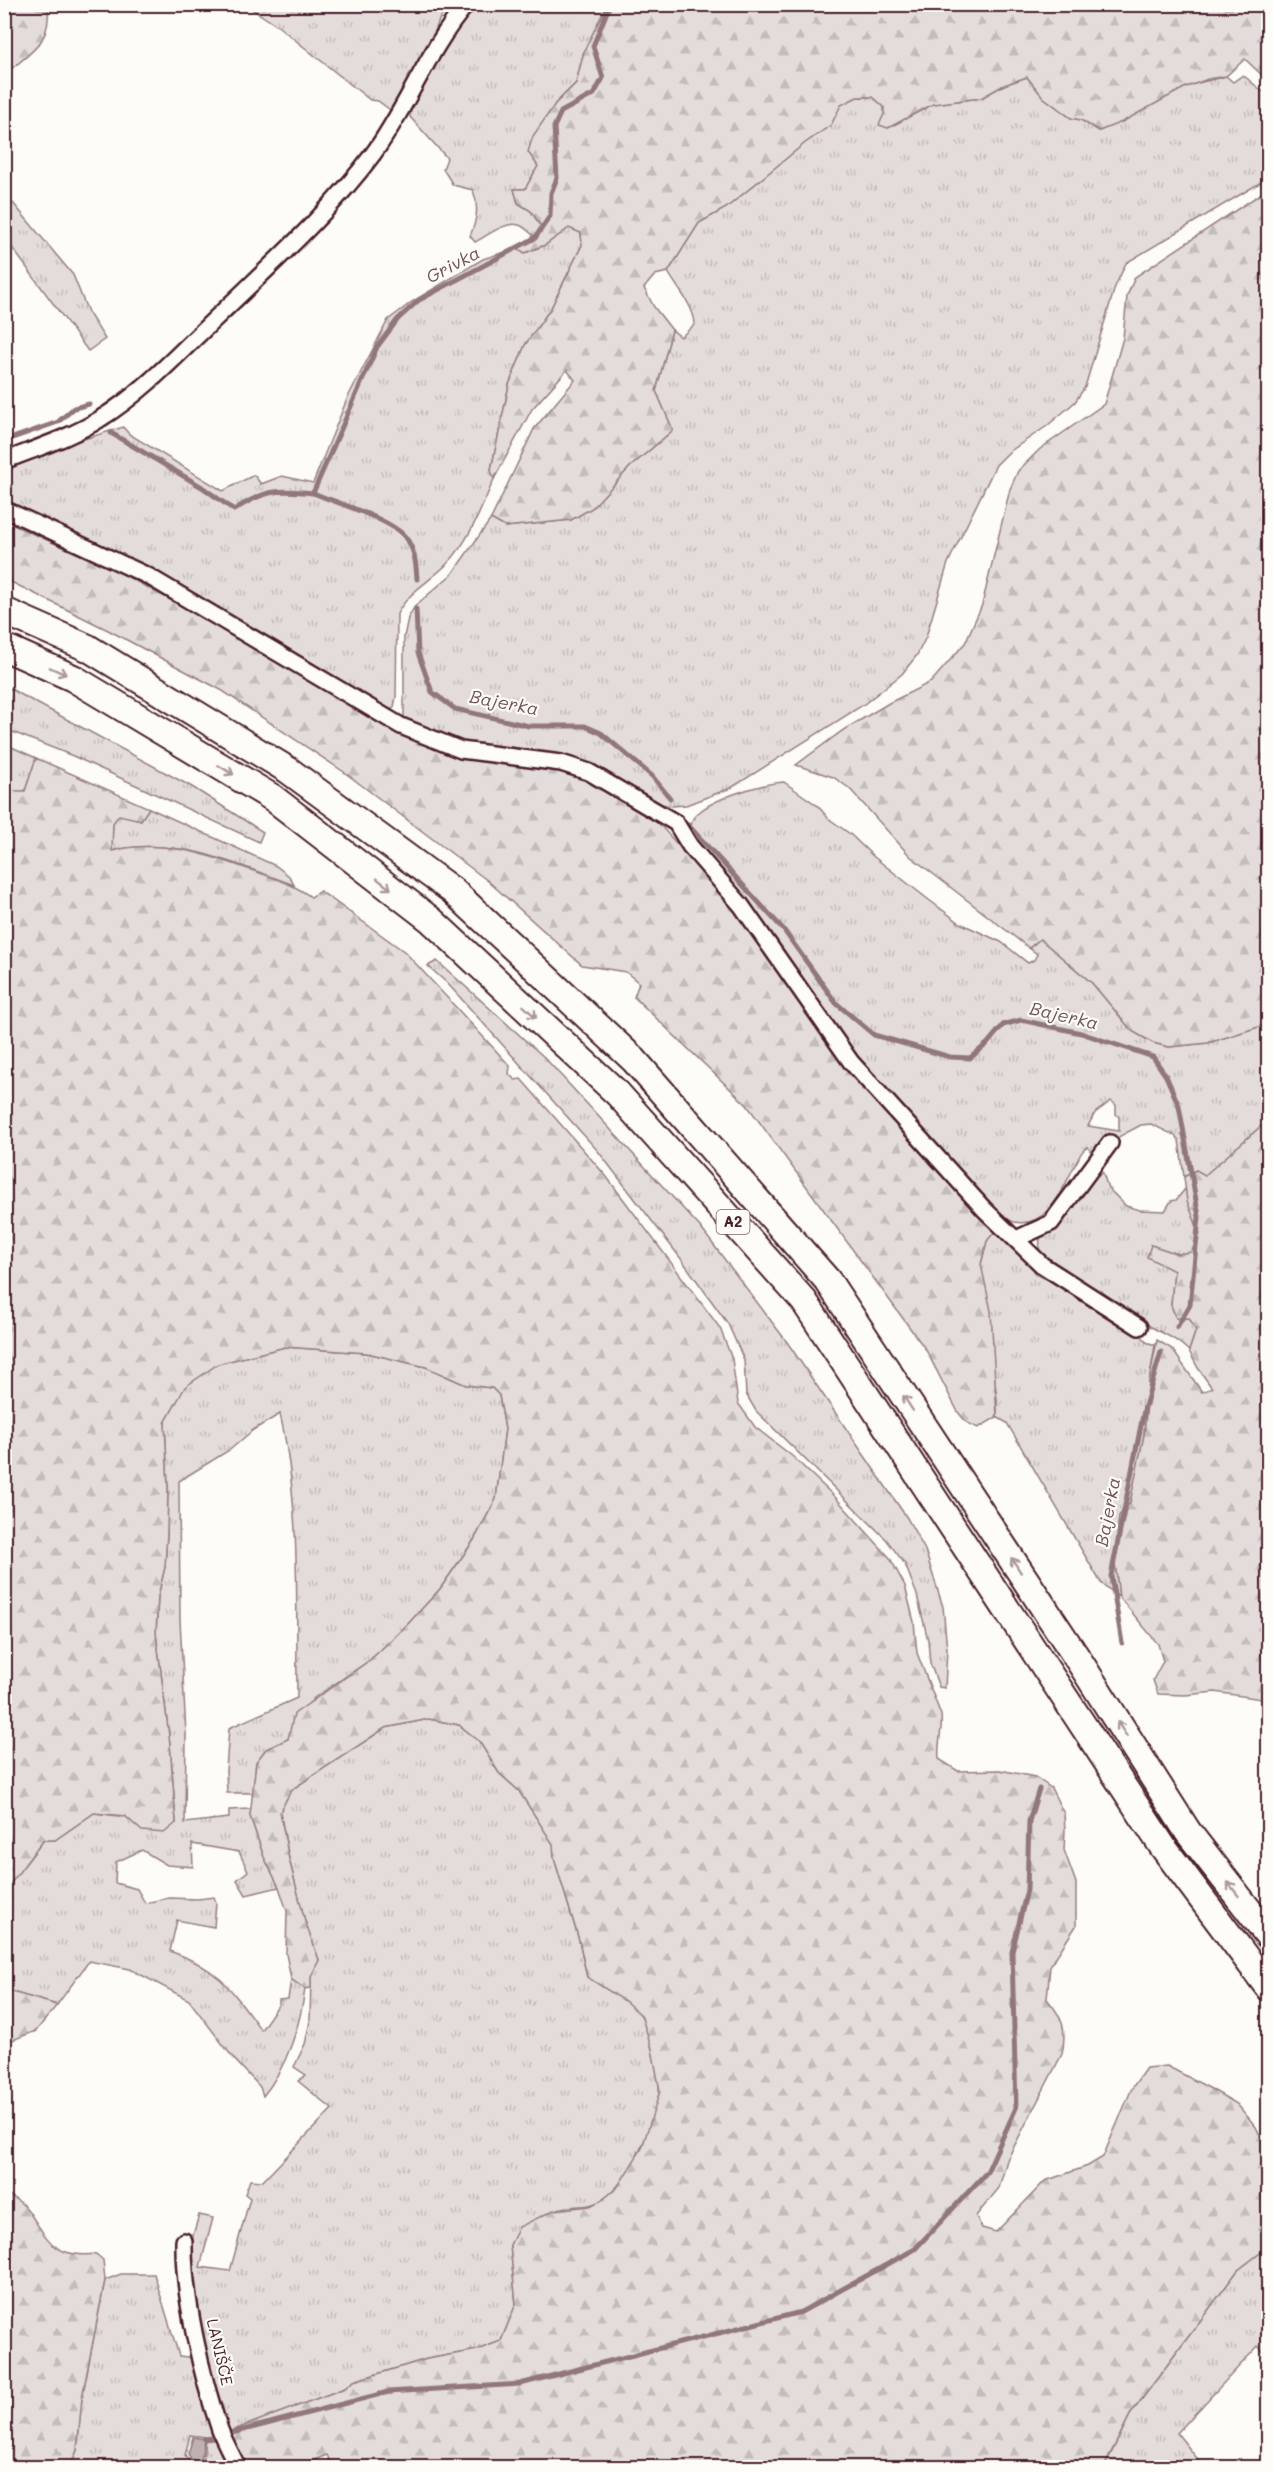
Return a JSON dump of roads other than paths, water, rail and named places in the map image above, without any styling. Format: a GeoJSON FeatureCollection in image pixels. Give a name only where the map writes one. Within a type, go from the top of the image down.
{"type":"FeatureCollection","features":[{"type":"Feature","properties":{"kind":"highway","name":"A2"},"geometry":{"type":"LineString","coordinates":[[4,611],[88,648],[288,770],[453,891],[634,1060],[828,1281],[1081,1664],[1188,1832],[1269,1935]]}},
{"type":"Feature","properties":{"kind":"highway","name":"A2"},"geometry":{"type":"LineString","coordinates":[[4,647],[73,678],[273,798],[431,920],[618,1094],[804,1301],[1163,1847],[1269,1987]]}},
{"type":"Feature","properties":{"kind":"street"},"geometry":{"type":"LineString","coordinates":[[4,461],[98,421],[130,398],[267,269],[334,200],[372,154],[406,104],[443,37],[467,4]]}},
{"type":"Feature","properties":{"kind":"street"},"geometry":{"type":"LineString","coordinates":[[4,509],[148,576],[400,726],[461,750],[561,763],[589,772],[676,823],[690,846],[741,905],[851,1062],[984,1209],[1042,1265],[1139,1326]]}},
{"type":"Feature","properties":{"kind":"street"},"geometry":{"type":"LineString","coordinates":[[1016,1239],[1051,1223],[1110,1143]]}},
{"type":"Feature","properties":{"kind":"street","name":"LANIŠČE"},"geometry":{"type":"LineString","coordinates":[[184,2241],[184,2270],[200,2356],[220,2431],[238,2468]]}},
{"type":"Feature","properties":{"kind":"waterway","name":"Grivka"},"geometry":{"type":"LineString","coordinates":[[111,433],[202,487],[234,510],[254,498],[272,492],[313,493],[377,347],[398,319],[419,300],[535,238],[550,216],[551,193],[557,178],[554,127],[561,112],[594,94],[603,78],[593,46],[610,4]]}},
{"type":"Feature","properties":{"kind":"waterway"},"geometry":{"type":"LineString","coordinates":[[4,441],[58,422],[74,408],[89,404]]}},
{"type":"Feature","properties":{"kind":"waterway","name":"Bajerka"},"geometry":{"type":"LineString","coordinates":[[313,493],[377,518],[399,531],[406,538],[413,552],[417,579]]}},
{"type":"Feature","properties":{"kind":"waterway","name":"Bajerka"},"geometry":{"type":"LineString","coordinates":[[416,609],[418,653],[432,692],[455,709],[529,726],[585,726],[601,733],[652,776],[670,798]]}},
{"type":"Feature","properties":{"kind":"waterway","name":"Bajerka"},"geometry":{"type":"LineString","coordinates":[[688,825],[783,929],[836,1003],[874,1035],[950,1057],[970,1058],[987,1044],[1003,1025],[1021,1020],[1081,1033],[1153,1057],[1166,1076],[1179,1106],[1199,1217],[1190,1305],[1177,1327]]}},
{"type":"Feature","properties":{"kind":"waterway","name":"Bajerka"},"geometry":{"type":"LineString","coordinates":[[1122,1643],[1111,1576],[1144,1410],[1161,1352]]}},
{"type":"Feature","properties":{"kind":"waterway"},"geometry":{"type":"LineString","coordinates":[[232,2433],[388,2392],[520,2384],[801,2312],[915,2249],[987,2172],[1016,2108],[1012,1952],[1027,1890],[1029,1821],[1039,1789]]}},
{"type":"Feature","properties":{"kind":"waterway"},"geometry":{"type":"LineString","coordinates":[[204,2439],[214,2438]]}}]}
